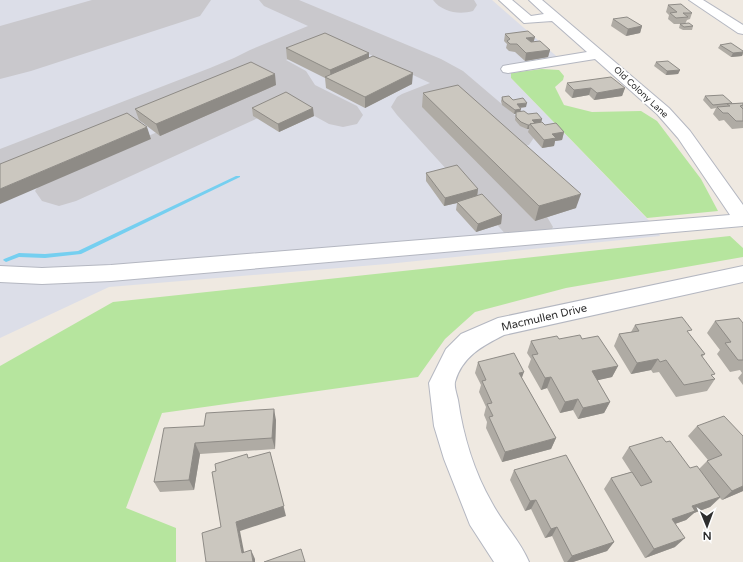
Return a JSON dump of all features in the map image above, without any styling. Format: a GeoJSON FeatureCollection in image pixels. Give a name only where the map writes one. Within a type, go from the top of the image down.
{"type":"FeatureCollection","features":[{"type":"Feature","properties":{"kind":"street"},"geometry":{"type":"LineString","coordinates":[[506,0],[528,20],[555,17]]}},
{"type":"Feature","properties":{"kind":"street","name":"Old Colony Lane"},"geometry":{"type":"LineString","coordinates":[[535,0],[663,111],[689,142],[743,220]]}},
{"type":"Feature","properties":{"kind":"street"},"geometry":{"type":"LineString","coordinates":[[695,0],[743,30]]}},
{"type":"Feature","properties":{"kind":"street"},"geometry":{"type":"LineString","coordinates":[[508,69],[599,54]]}},
{"type":"Feature","properties":{"kind":"street"},"geometry":{"type":"LineString","coordinates":[[0,274],[22,277],[111,273],[743,220]]}},
{"type":"Feature","properties":{"kind":"street","name":"Macmullen Drive"},"geometry":{"type":"LineString","coordinates":[[512,562],[481,514],[458,459],[448,426],[442,383],[455,356],[470,341],[498,327],[743,274]]}},
{"type":"Feature","properties":{"kind":"shaded area"},"geometry":{"type":"Polygon","coordinates":[[[0,0],[492,0],[562,61],[512,70],[511,78],[657,229],[660,236],[387,264],[109,287],[0,338],[0,0]]]}},
{"type":"Feature","properties":{"kind":"green space"},"geometry":{"type":"Polygon","coordinates":[[[542,69],[559,70],[564,76],[563,80],[555,87],[564,105],[592,112],[641,111],[657,121],[701,179],[718,211],[647,218],[511,78],[511,73],[542,69]]]}},
{"type":"Feature","properties":{"kind":"green space"},"geometry":{"type":"Polygon","coordinates":[[[730,236],[743,248],[743,257],[566,288],[475,312],[445,339],[418,377],[162,413],[126,508],[176,528],[176,562],[0,562],[0,366],[113,302],[730,236]]]}},
{"type":"Feature","properties":{"kind":"building"},"geometry":{"type":"Polygon","coordinates":[[[681,4],[692,13],[683,13],[688,17],[676,18],[670,13],[677,12],[668,5],[681,4]]]}},
{"type":"Feature","properties":{"kind":"building"},"geometry":{"type":"Polygon","coordinates":[[[627,17],[642,26],[628,29],[613,19],[627,17]]]}},
{"type":"Feature","properties":{"kind":"building"},"geometry":{"type":"Polygon","coordinates":[[[689,23],[693,26],[684,27],[680,24],[689,23]]]}},
{"type":"Feature","properties":{"kind":"building"},"geometry":{"type":"Polygon","coordinates":[[[528,31],[535,37],[526,38],[531,42],[540,41],[550,50],[526,53],[517,44],[510,44],[507,41],[510,39],[505,34],[528,31]]]}},
{"type":"Feature","properties":{"kind":"building"},"geometry":{"type":"Polygon","coordinates":[[[325,33],[369,53],[330,70],[286,48],[325,33]]]}},
{"type":"Feature","properties":{"kind":"building"},"geometry":{"type":"Polygon","coordinates":[[[731,43],[743,52],[733,53],[720,45],[731,43]]]}},
{"type":"Feature","properties":{"kind":"building"},"geometry":{"type":"Polygon","coordinates":[[[373,56],[413,73],[365,97],[325,77],[373,56]]]}},
{"type":"Feature","properties":{"kind":"building"},"geometry":{"type":"Polygon","coordinates":[[[668,61],[680,70],[667,71],[656,62],[668,61]]]}},
{"type":"Feature","properties":{"kind":"building"},"geometry":{"type":"Polygon","coordinates":[[[251,62],[275,74],[156,124],[135,109],[251,62]]]}},
{"type":"Feature","properties":{"kind":"building"},"geometry":{"type":"Polygon","coordinates":[[[611,77],[625,88],[597,93],[591,88],[574,90],[567,83],[611,77]]]}},
{"type":"Feature","properties":{"kind":"building"},"geometry":{"type":"Polygon","coordinates":[[[458,85],[581,194],[539,206],[423,93],[458,85]]]}},
{"type":"Feature","properties":{"kind":"building"},"geometry":{"type":"Polygon","coordinates":[[[286,92],[313,108],[278,124],[252,108],[286,92]]]}},
{"type":"Feature","properties":{"kind":"building"},"geometry":{"type":"Polygon","coordinates":[[[723,95],[732,103],[713,105],[705,96],[723,95]]]}},
{"type":"Feature","properties":{"kind":"building"},"geometry":{"type":"Polygon","coordinates":[[[509,96],[513,100],[523,98],[527,103],[517,104],[521,109],[515,110],[503,101],[502,97],[509,96]]]}},
{"type":"Feature","properties":{"kind":"building"},"geometry":{"type":"Polygon","coordinates":[[[743,103],[743,105],[740,106],[743,109],[743,121],[736,121],[728,113],[723,113],[717,107],[730,106],[727,104],[743,103]]]}},
{"type":"Feature","properties":{"kind":"building"},"geometry":{"type":"Polygon","coordinates":[[[524,111],[528,114],[537,113],[542,119],[532,120],[535,123],[530,125],[521,122],[516,117],[516,112],[524,111]]]}},
{"type":"Feature","properties":{"kind":"building"},"geometry":{"type":"Polygon","coordinates":[[[127,113],[147,127],[0,189],[0,164],[127,113]]]}},
{"type":"Feature","properties":{"kind":"building"},"geometry":{"type":"Polygon","coordinates":[[[542,122],[545,125],[556,123],[564,132],[552,134],[556,138],[544,140],[530,124],[542,122]]]}},
{"type":"Feature","properties":{"kind":"building"},"geometry":{"type":"Polygon","coordinates":[[[457,165],[478,189],[445,198],[426,173],[457,165]]]}},
{"type":"Feature","properties":{"kind":"building"},"geometry":{"type":"Polygon","coordinates":[[[482,194],[502,215],[478,224],[457,202],[482,194]]]}},
{"type":"Feature","properties":{"kind":"building"},"geometry":{"type":"Polygon","coordinates":[[[682,317],[692,330],[687,331],[705,354],[701,355],[715,374],[711,375],[715,379],[684,385],[666,360],[660,362],[658,359],[637,363],[619,334],[639,331],[635,325],[682,317]]]}},
{"type":"Feature","properties":{"kind":"building"},"geometry":{"type":"Polygon","coordinates":[[[739,318],[743,323],[743,360],[738,360],[725,343],[731,342],[715,321],[739,318]]]}},
{"type":"Feature","properties":{"kind":"building"},"geometry":{"type":"Polygon","coordinates":[[[580,335],[582,339],[598,336],[618,366],[592,371],[610,402],[583,408],[578,399],[565,402],[551,377],[545,378],[532,355],[538,354],[531,341],[557,336],[559,339],[580,335]]]}},
{"type":"Feature","properties":{"kind":"building"},"geometry":{"type":"Polygon","coordinates":[[[514,353],[524,372],[519,373],[556,438],[505,452],[489,417],[493,416],[487,404],[492,403],[482,381],[486,380],[478,362],[514,353]]]}},
{"type":"Feature","properties":{"kind":"building"},"geometry":{"type":"Polygon","coordinates":[[[274,409],[272,438],[195,443],[189,480],[154,482],[164,428],[204,426],[206,413],[274,409]]]}},
{"type":"Feature","properties":{"kind":"building"},"geometry":{"type":"Polygon","coordinates":[[[724,416],[743,436],[743,486],[732,491],[707,461],[722,455],[697,426],[724,416]]]}},
{"type":"Feature","properties":{"kind":"building"},"geometry":{"type":"Polygon","coordinates":[[[662,437],[666,442],[670,441],[690,468],[697,466],[720,497],[692,506],[695,511],[672,519],[685,538],[654,549],[611,478],[632,472],[641,486],[652,482],[629,447],[662,437]]]}},
{"type":"Feature","properties":{"kind":"building"},"geometry":{"type":"Polygon","coordinates":[[[270,452],[284,506],[236,522],[242,553],[251,550],[253,562],[206,562],[202,533],[221,527],[212,472],[216,471],[215,464],[247,454],[248,458],[270,452]]]}},
{"type":"Feature","properties":{"kind":"building"},"geometry":{"type":"Polygon","coordinates":[[[566,455],[614,542],[572,556],[557,527],[551,529],[536,500],[530,501],[514,470],[566,455]]]}},
{"type":"Feature","properties":{"kind":"building"},"geometry":{"type":"Polygon","coordinates":[[[301,549],[305,562],[264,562],[301,549]]]}},
{"type":"Feature","properties":{"kind":"waterway"},"geometry":{"type":"LineString","coordinates":[[6,260],[19,255],[45,256],[79,253],[238,177]]}},
{"type":"Feature","properties":{"kind":"taxiway"},"geometry":{"type":"LineString","coordinates":[[274,0],[428,67],[450,79]]}},
{"type":"Feature","properties":{"kind":"taxiway"},"geometry":{"type":"LineString","coordinates":[[448,0],[462,5]]}},
{"type":"Feature","properties":{"kind":"taxiway"},"geometry":{"type":"LineString","coordinates":[[0,162],[12,160],[223,76],[247,66],[262,57],[326,31],[345,31]]}},
{"type":"Feature","properties":{"kind":"taxiway"},"geometry":{"type":"LineString","coordinates":[[267,64],[293,79],[295,82]]}},
{"type":"Feature","properties":{"kind":"taxiway"},"geometry":{"type":"LineString","coordinates":[[450,79],[514,136]]}},
{"type":"Feature","properties":{"kind":"taxiway"},"geometry":{"type":"LineString","coordinates":[[450,79],[450,85],[442,93],[416,102],[411,105],[411,107],[528,227]]}},
{"type":"Feature","properties":{"kind":"taxiway"},"geometry":{"type":"LineString","coordinates":[[59,191],[293,88],[295,82]]}},
{"type":"Feature","properties":{"kind":"taxiway"},"geometry":{"type":"LineString","coordinates":[[295,82],[300,92],[343,115]]}},
{"type":"Feature","properties":{"kind":"runway"},"geometry":{"type":"LineString","coordinates":[[0,53],[174,0]]}}]}
